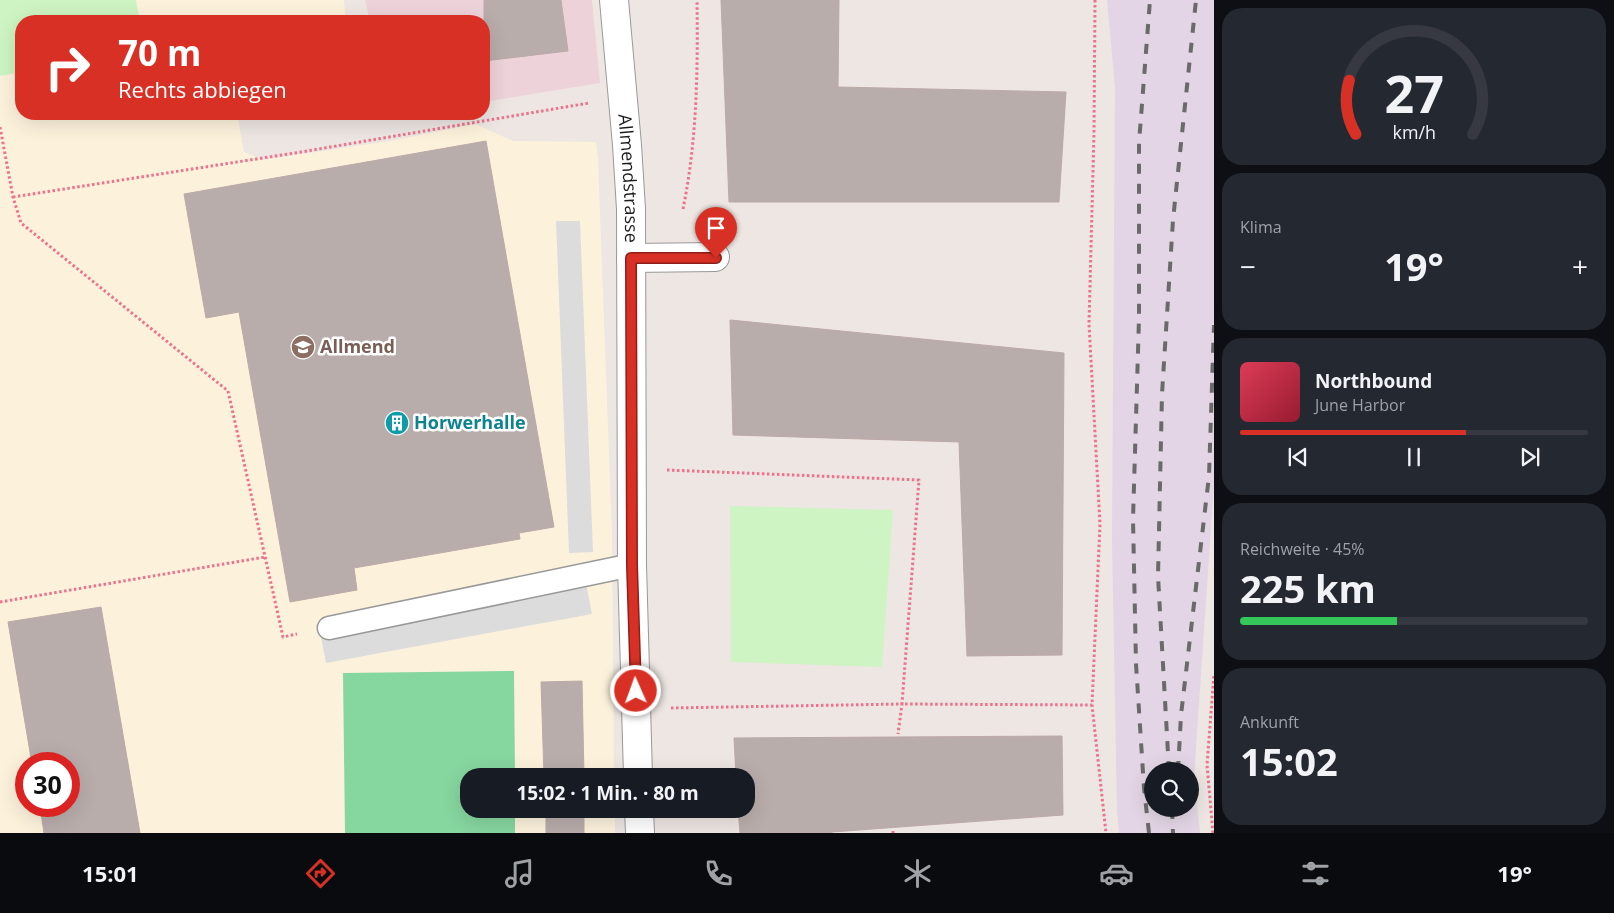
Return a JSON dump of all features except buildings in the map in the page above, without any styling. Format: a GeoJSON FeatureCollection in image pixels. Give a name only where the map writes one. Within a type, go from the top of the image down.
{"type":"FeatureCollection","features":[{"type":"Feature","properties":{"kind":"street","name":"Allmendstrasse"},"geometry":{"type":"LineString","coordinates":[[614,0],[629,181],[632,565],[638,768]]}},
{"type":"Feature","properties":{"kind":"street"},"geometry":{"type":"LineString","coordinates":[[631,258],[716,258]]}},
{"type":"Feature","properties":{"kind":"street"},"geometry":{"type":"LineString","coordinates":[[639,818],[640,833]]}},
{"type":"Feature","properties":{"kind":"lane"},"geometry":{"type":"LineString","coordinates":[[329,628],[632,565]]}},
{"type":"Feature","properties":{"kind":"path"},"geometry":{"type":"LineString","coordinates":[[683,209],[693,136],[698,50],[698,0]]}},
{"type":"Feature","properties":{"kind":"path"},"geometry":{"type":"LineString","coordinates":[[1095,0],[1089,324],[1100,524],[1092,705],[1106,833]]}},
{"type":"Feature","properties":{"kind":"path"},"geometry":{"type":"LineString","coordinates":[[13,197],[301,152],[622,98]]}},
{"type":"Feature","properties":{"kind":"path"},"geometry":{"type":"LineString","coordinates":[[0,127],[13,197],[21,223],[228,390],[283,637],[329,628]]}},
{"type":"Feature","properties":{"kind":"path"},"geometry":{"type":"LineString","coordinates":[[632,468],[919,480],[902,704],[898,734]]}},
{"type":"Feature","properties":{"kind":"path"},"geometry":{"type":"LineString","coordinates":[[0,602],[265,557]]}},
{"type":"Feature","properties":{"kind":"path"},"geometry":{"type":"LineString","coordinates":[[1214,674],[1207,765],[1214,833]]}},
{"type":"Feature","properties":{"kind":"path"},"geometry":{"type":"LineString","coordinates":[[636,709],[902,704],[1092,705]]}},
{"type":"Feature","properties":{"kind":"shaded area","name":"Allmend"},"geometry":{"type":"Polygon","coordinates":[[[0,0],[344,0],[345,15],[15,15],[15,120],[238,120],[244,152],[263,160],[390,141],[475,124],[513,141],[596,142],[612,534],[614,768],[460,768],[460,818],[615,818],[615,833],[0,833],[0,0]]]}},
{"type":"Feature","properties":{"kind":"shaded area"},"geometry":{"type":"Polygon","coordinates":[[[365,0],[592,0],[600,83],[490,101],[490,15],[369,15],[365,0]]]}},
{"type":"Feature","properties":{"kind":"shaded area"},"geometry":{"type":"Polygon","coordinates":[[[1107,0],[1214,0],[1214,484],[1195,762],[1144,762],[1144,817],[1198,817],[1200,833],[1119,833],[1112,540],[1115,86],[1107,0]]]}},
{"type":"Feature","properties":{"kind":"shaded area"},"geometry":{"type":"Polygon","coordinates":[[[556,221],[580,221],[593,552],[569,553],[556,221]]]}},
{"type":"Feature","properties":{"kind":"shaded area"},"geometry":{"type":"Polygon","coordinates":[[[586,583],[592,614],[326,663],[320,632],[586,583]]]}},
{"type":"Feature","properties":{"kind":"green space"},"geometry":{"type":"Polygon","coordinates":[[[0,0],[136,0],[139,15],[15,15],[15,73],[0,76],[0,0]]]}},
{"type":"Feature","properties":{"kind":"green space"},"geometry":{"type":"Polygon","coordinates":[[[730,506],[893,510],[882,667],[731,662],[730,506]]]}},
{"type":"Feature","properties":{"kind":"green space"},"geometry":{"type":"Polygon","coordinates":[[[514,671],[515,768],[460,768],[460,818],[515,818],[515,833],[345,833],[343,673],[514,671]]]}},
{"type":"Feature","properties":{"kind":"railway"},"geometry":{"type":"LineString","coordinates":[[1149,833],[1144,788],[1136,664],[1133,519],[1139,318],[1139,143],[1150,0]]}},
{"type":"Feature","properties":{"kind":"railway"},"geometry":{"type":"LineString","coordinates":[[1168,762],[1158,576],[1162,394],[1173,220],[1196,0]]}},
{"type":"Feature","properties":{"kind":"railway"},"geometry":{"type":"LineString","coordinates":[[1178,762],[1181,715],[1209,476],[1214,325]]}},
{"type":"Feature","properties":{"kind":"railway"},"geometry":{"type":"LineString","coordinates":[[1172,817],[1173,833]]}},
{"type":"Feature","properties":{"kind":"place","name":"Allmend"},"geometry":{"type":"Point","coordinates":[303,347]}},
{"type":"Feature","properties":{"kind":"place","name":"Horwerhalle"},"geometry":{"type":"Point","coordinates":[397,423]}},
{"type":"Feature","properties":{"kind":"route"},"geometry":{"type":"LineString","coordinates":[[636,691],[632,565],[631,258],[716,258]]}}]}
